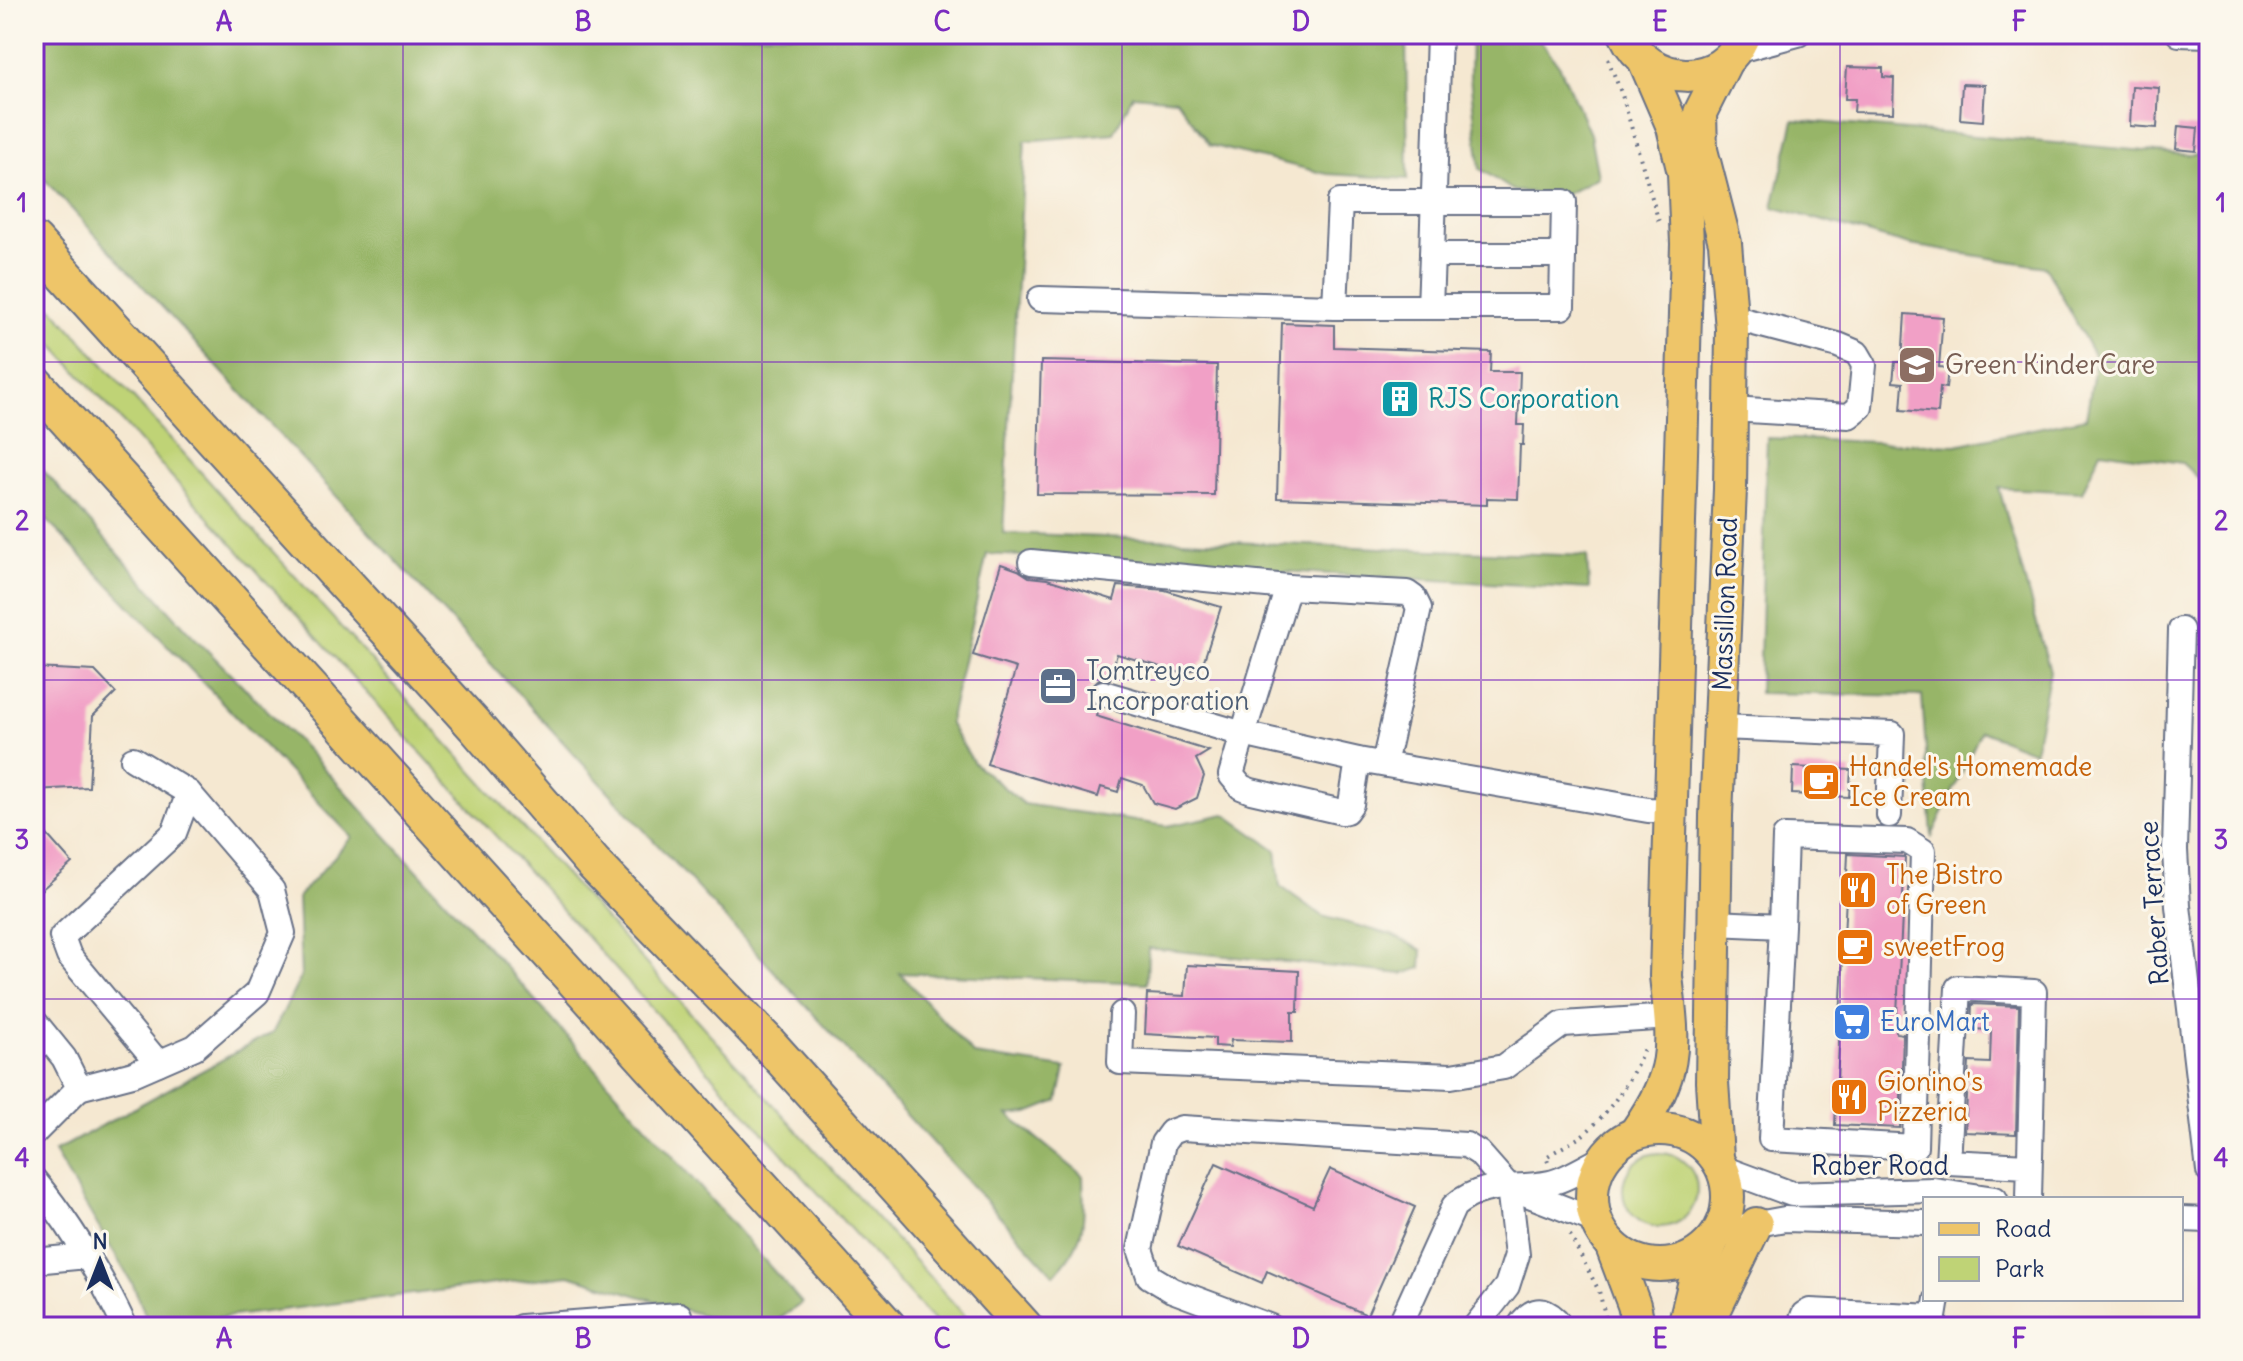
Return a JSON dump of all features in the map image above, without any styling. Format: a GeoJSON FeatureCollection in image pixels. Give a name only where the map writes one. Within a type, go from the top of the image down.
{"type":"FeatureCollection","features":[{"type":"Feature","properties":{"kind":"highway"},"geometry":{"type":"LineString","coordinates":[[34,241],[475,726],[594,864],[765,1040],[1024,1327]]}},
{"type":"Feature","properties":{"kind":"highway"},"geometry":{"type":"LineString","coordinates":[[34,383],[888,1327]]}},
{"type":"Feature","properties":{"kind":"highway"},"geometry":{"type":"LineString","coordinates":[[975,1271],[1040,1327]]}},
{"type":"Feature","properties":{"kind":"main road","name":"Massillon Road"},"geometry":{"type":"LineString","coordinates":[[1614,40],[1631,47],[1645,62],[1673,127],[1684,173],[1687,244],[1666,976],[1658,1018],[1673,1041],[1670,1069],[1655,1105],[1636,1132]]}},
{"type":"Feature","properties":{"kind":"main road"},"geometry":{"type":"LineString","coordinates":[[1645,62],[1663,72],[1685,76],[1706,72],[1735,49]]}},
{"type":"Feature","properties":{"kind":"main road","name":"Massillon Road"},"geometry":{"type":"LineString","coordinates":[[1720,1162],[1712,1082],[1714,923],[1730,489],[1731,317],[1725,243],[1701,150],[1700,113],[1735,49]]}},
{"type":"Feature","properties":{"kind":"main road"},"geometry":{"type":"LineString","coordinates":[[1639,1327],[1634,1305],[1591,1200],[1594,1178],[1602,1159],[1617,1143],[1636,1132],[1658,1128],[1679,1130],[1700,1141],[1720,1162],[1727,1178],[1729,1202],[1724,1224],[1694,1285],[1685,1322],[1687,1327]]}},
{"type":"Feature","properties":{"kind":"main road"},"geometry":{"type":"LineString","coordinates":[[1712,1327],[1714,1311],[1756,1224]]}},
{"type":"Feature","properties":{"kind":"main road"},"geometry":{"type":"LineString","coordinates":[[1603,1233],[1624,1256],[1646,1264],[1670,1265],[1692,1258],[1715,1237]]}},
{"type":"Feature","properties":{"kind":"street"},"geometry":{"type":"LineString","coordinates":[[1430,307],[1439,34]]}},
{"type":"Feature","properties":{"kind":"street"},"geometry":{"type":"LineString","coordinates":[[1735,49],[1798,34]]}},
{"type":"Feature","properties":{"kind":"street"},"geometry":{"type":"LineString","coordinates":[[2179,34],[2209,35]]}},
{"type":"Feature","properties":{"kind":"street"},"geometry":{"type":"LineString","coordinates":[[1040,299],[1335,307],[1562,307],[1564,202],[1340,202],[1335,307]]}},
{"type":"Feature","properties":{"kind":"street"},"geometry":{"type":"LineString","coordinates":[[1432,255],[1563,255]]}},
{"type":"Feature","properties":{"kind":"street"},"geometry":{"type":"LineString","coordinates":[[1731,317],[1838,345],[1857,353],[1864,365],[1860,407],[1849,416],[1731,409]]}},
{"type":"Feature","properties":{"kind":"street"},"geometry":{"type":"LineString","coordinates":[[1031,562],[1288,587],[1407,593],[1419,608],[1384,764]]}},
{"type":"Feature","properties":{"kind":"street"},"geometry":{"type":"LineString","coordinates":[[1288,587],[1231,775],[1241,787],[1337,812],[1346,811],[1358,760]]}},
{"type":"Feature","properties":{"kind":"street","name":"Raber Terrace"},"geometry":{"type":"LineString","coordinates":[[2181,630],[2175,850],[2178,906],[2209,1171]]}},
{"type":"Feature","properties":{"kind":"street"},"geometry":{"type":"LineString","coordinates":[[1103,693],[1243,734],[1358,760],[1648,810],[1671,811]]}},
{"type":"Feature","properties":{"kind":"street"},"geometry":{"type":"LineString","coordinates":[[1720,727],[1892,734],[1889,815]]}},
{"type":"Feature","properties":{"kind":"street"},"geometry":{"type":"LineString","coordinates":[[34,1133],[79,1088],[133,1074],[195,1047],[257,993],[283,933],[272,890],[189,793],[133,759]]}},
{"type":"Feature","properties":{"kind":"street"},"geometry":{"type":"LineString","coordinates":[[158,1063],[69,956],[62,937],[174,833],[189,793]]}},
{"type":"Feature","properties":{"kind":"street"},"geometry":{"type":"LineString","coordinates":[[1915,1147],[1771,1139],[1785,837],[1907,841],[1923,851],[1915,1191]]}},
{"type":"Feature","properties":{"kind":"street"},"geometry":{"type":"LineString","coordinates":[[1714,923],[1782,926]]}},
{"type":"Feature","properties":{"kind":"street"},"geometry":{"type":"LineString","coordinates":[[2028,1166],[1948,1162],[1958,988],[2034,992],[2029,1197]]}},
{"type":"Feature","properties":{"kind":"street"},"geometry":{"type":"LineString","coordinates":[[1122,1014],[1120,1062],[1451,1076],[1504,1067],[1563,1024],[1658,1018]]}},
{"type":"Feature","properties":{"kind":"street"},"geometry":{"type":"LineString","coordinates":[[34,1021],[64,1058],[79,1088]]}},
{"type":"Feature","properties":{"kind":"street"},"geometry":{"type":"LineString","coordinates":[[1271,1327],[1172,1290],[1149,1276],[1140,1249],[1163,1143],[1171,1132],[1182,1128],[1466,1145],[1479,1153],[1509,1187],[1517,1255],[1507,1286],[1475,1327]]}},
{"type":"Feature","properties":{"kind":"street"},"geometry":{"type":"LineString","coordinates":[[1553,1192],[1602,1159]]}},
{"type":"Feature","properties":{"kind":"street","name":"Raber Road"},"geometry":{"type":"LineString","coordinates":[[1720,1162],[1792,1194],[1934,1190],[1981,1197]]}},
{"type":"Feature","properties":{"kind":"street"},"geometry":{"type":"LineString","coordinates":[[34,1180],[62,1214],[125,1327]]}},
{"type":"Feature","properties":{"kind":"street"},"geometry":{"type":"LineString","coordinates":[[1399,1327],[1454,1206],[1470,1193],[1509,1187],[1553,1192],[1603,1233]]}},
{"type":"Feature","properties":{"kind":"street","name":"Raber Road"},"geometry":{"type":"LineString","coordinates":[[1715,1237],[1785,1219],[1923,1223]]}},
{"type":"Feature","properties":{"kind":"street"},"geometry":{"type":"LineString","coordinates":[[2183,1219],[2209,1220]]}},
{"type":"Feature","properties":{"kind":"street"},"geometry":{"type":"LineString","coordinates":[[34,1261],[87,1256]]}},
{"type":"Feature","properties":{"kind":"street"},"geometry":{"type":"LineString","coordinates":[[1799,1327],[1804,1314],[1810,1311],[1934,1317],[1937,1301]]}},
{"type":"Feature","properties":{"kind":"street"},"geometry":{"type":"LineString","coordinates":[[1519,1327],[1526,1315],[1537,1311],[1549,1313],[1556,1320],[1555,1327]]}},
{"type":"Feature","properties":{"kind":"street"},"geometry":{"type":"LineString","coordinates":[[521,1327],[679,1315],[680,1327]]}},
{"type":"Feature","properties":{"kind":"path"},"geometry":{"type":"LineString","coordinates":[[1614,40],[1622,95],[1663,233]]}},
{"type":"Feature","properties":{"kind":"path"},"geometry":{"type":"LineString","coordinates":[[1608,1327],[1599,1291],[1572,1237],[1549,1214],[1553,1192],[1546,1157],[1582,1135],[1635,1071],[1658,1018]]}},
{"type":"Feature","properties":{"kind":"green space"},"geometry":{"type":"Polygon","coordinates":[[[34,34],[1406,34],[1408,179],[1327,174],[1210,145],[1176,99],[1133,95],[1114,133],[1025,141],[1003,533],[1587,556],[1589,589],[987,554],[949,723],[974,763],[1024,804],[1167,826],[1225,814],[1276,850],[1280,886],[1322,916],[1392,935],[1422,950],[1421,968],[1403,974],[1148,948],[1147,983],[900,973],[974,1055],[1065,1068],[1058,1101],[1028,1113],[1008,1115],[1083,1176],[1082,1229],[1073,1251],[1054,1275],[34,168],[34,34]]]}},
{"type":"Feature","properties":{"kind":"green space"},"geometry":{"type":"Polygon","coordinates":[[[1471,34],[1536,34],[1560,67],[1590,134],[1598,177],[1565,195],[1514,191],[1480,169],[1470,77],[1471,34]]]}},
{"type":"Feature","properties":{"kind":"green space"},"geometry":{"type":"Polygon","coordinates":[[[1794,120],[2190,155],[2209,153],[2209,488],[2182,463],[2101,451],[2082,492],[1999,488],[2050,671],[2034,752],[1981,731],[1932,836],[1922,696],[1759,693],[1767,438],[1956,445],[2086,418],[2096,359],[2046,267],[1910,245],[1773,207],[1794,120]]]}},
{"type":"Feature","properties":{"kind":"green space"},"geometry":{"type":"Polygon","coordinates":[[[34,288],[975,1327],[939,1327],[34,324],[34,288]]]}},
{"type":"Feature","properties":{"kind":"green space"},"geometry":{"type":"Polygon","coordinates":[[[34,460],[186,629],[306,749],[505,966],[802,1303],[768,1327],[742,1327],[569,1275],[150,1326],[133,1285],[54,1152],[273,1032],[301,977],[298,897],[352,837],[34,507],[34,460]]]}},
{"type":"Feature","properties":{"kind":"green space"},"geometry":{"type":"Polygon","coordinates":[[[1660,1153],[1681,1159],[1691,1169],[1697,1190],[1691,1211],[1681,1221],[1660,1227],[1639,1221],[1629,1211],[1623,1190],[1629,1169],[1639,1159],[1660,1153]]]}},
{"type":"Feature","properties":{"kind":"building"},"geometry":{"type":"Polygon","coordinates":[[[1847,67],[1883,68],[1883,77],[1894,78],[1893,113],[1854,112],[1855,99],[1845,99],[1847,67]]]}},
{"type":"Feature","properties":{"kind":"building"},"geometry":{"type":"Polygon","coordinates":[[[1962,84],[1985,85],[1983,121],[1960,119],[1962,84]]]}},
{"type":"Feature","properties":{"kind":"building"},"geometry":{"type":"Polygon","coordinates":[[[2132,86],[2159,88],[2157,128],[2130,126],[2132,86]]]}},
{"type":"Feature","properties":{"kind":"building"},"geometry":{"type":"Polygon","coordinates":[[[2178,126],[2198,128],[2196,151],[2176,149],[2178,126]]]}},
{"type":"Feature","properties":{"kind":"building","name":"Green KinderCare"},"geometry":{"type":"Polygon","coordinates":[[[1905,314],[1943,317],[1939,367],[1948,368],[1946,388],[1940,387],[1938,413],[1901,410],[1903,383],[1893,382],[1895,362],[1902,362],[1905,314]]]}},
{"type":"Feature","properties":{"kind":"building","name":"RJS Corporation"},"geometry":{"type":"Polygon","coordinates":[[[1282,323],[1334,325],[1334,347],[1491,352],[1490,372],[1520,372],[1518,425],[1524,425],[1518,499],[1487,498],[1487,505],[1277,498],[1282,323]]]}},
{"type":"Feature","properties":{"kind":"building"},"geometry":{"type":"Polygon","coordinates":[[[1041,361],[1217,365],[1214,495],[1037,494],[1041,361]]]}},
{"type":"Feature","properties":{"kind":"building","name":"Tomtreyco Incorporation"},"geometry":{"type":"Polygon","coordinates":[[[1001,564],[1029,577],[1047,579],[1114,600],[1118,586],[1165,590],[1221,607],[1204,660],[1196,669],[1181,673],[1117,654],[1110,679],[1099,679],[1088,690],[1092,703],[1098,707],[1096,716],[1209,751],[1196,759],[1204,776],[1197,798],[1175,809],[1153,803],[1143,785],[1122,778],[1118,792],[1101,787],[1098,797],[987,764],[1016,668],[973,655],[1001,564]]]}},
{"type":"Feature","properties":{"kind":"building"},"geometry":{"type":"Polygon","coordinates":[[[34,668],[95,671],[116,693],[93,716],[89,787],[34,790],[34,668]]]}},
{"type":"Feature","properties":{"kind":"building","name":"Handel's Homemade Ice Cream"},"geometry":{"type":"Polygon","coordinates":[[[1793,767],[1851,770],[1849,797],[1792,794],[1793,767]]]}},
{"type":"Feature","properties":{"kind":"building"},"geometry":{"type":"Polygon","coordinates":[[[34,820],[72,863],[34,896],[34,820]]]}},
{"type":"Feature","properties":{"kind":"building"},"geometry":{"type":"Polygon","coordinates":[[[1848,854],[1905,857],[1896,1033],[1903,1034],[1900,1128],[1835,1125],[1848,854]]]}},
{"type":"Feature","properties":{"kind":"building"},"geometry":{"type":"Polygon","coordinates":[[[1187,965],[1299,971],[1298,1012],[1292,1012],[1292,1042],[1231,1040],[1230,1047],[1215,1046],[1215,1038],[1145,1034],[1147,994],[1185,996],[1187,965]]]}},
{"type":"Feature","properties":{"kind":"building"},"geometry":{"type":"Polygon","coordinates":[[[1972,1004],[2019,1006],[2016,1134],[1965,1132],[1969,1062],[1990,1063],[1991,1030],[1971,1029],[1972,1004]]]}},
{"type":"Feature","properties":{"kind":"building"},"geometry":{"type":"Polygon","coordinates":[[[1216,1163],[1313,1206],[1330,1169],[1415,1207],[1367,1315],[1267,1271],[1262,1283],[1178,1246],[1216,1163]]]}},
{"type":"Feature","properties":{"kind":"place","name":"Green KinderCare"},"geometry":{"type":"Point","coordinates":[1917,365]}},
{"type":"Feature","properties":{"kind":"place","name":"RJS Corporation"},"geometry":{"type":"Point","coordinates":[1400,399]}},
{"type":"Feature","properties":{"kind":"place","name":"Tomtreyco Incorporation"},"geometry":{"type":"Point","coordinates":[1058,686]}},
{"type":"Feature","properties":{"kind":"place","name":"Handel's Homemade Ice Cream"},"geometry":{"type":"Point","coordinates":[1821,782]}},
{"type":"Feature","properties":{"kind":"place","name":"The Bistro of Green"},"geometry":{"type":"Point","coordinates":[1858,890]}},
{"type":"Feature","properties":{"kind":"place","name":"sweetFrog"},"geometry":{"type":"Point","coordinates":[1855,947]}},
{"type":"Feature","properties":{"kind":"place","name":"EuroMart"},"geometry":{"type":"Point","coordinates":[1852,1022]}},
{"type":"Feature","properties":{"kind":"place","name":"Gionino's Pizzeria"},"geometry":{"type":"Point","coordinates":[1849,1097]}}]}
